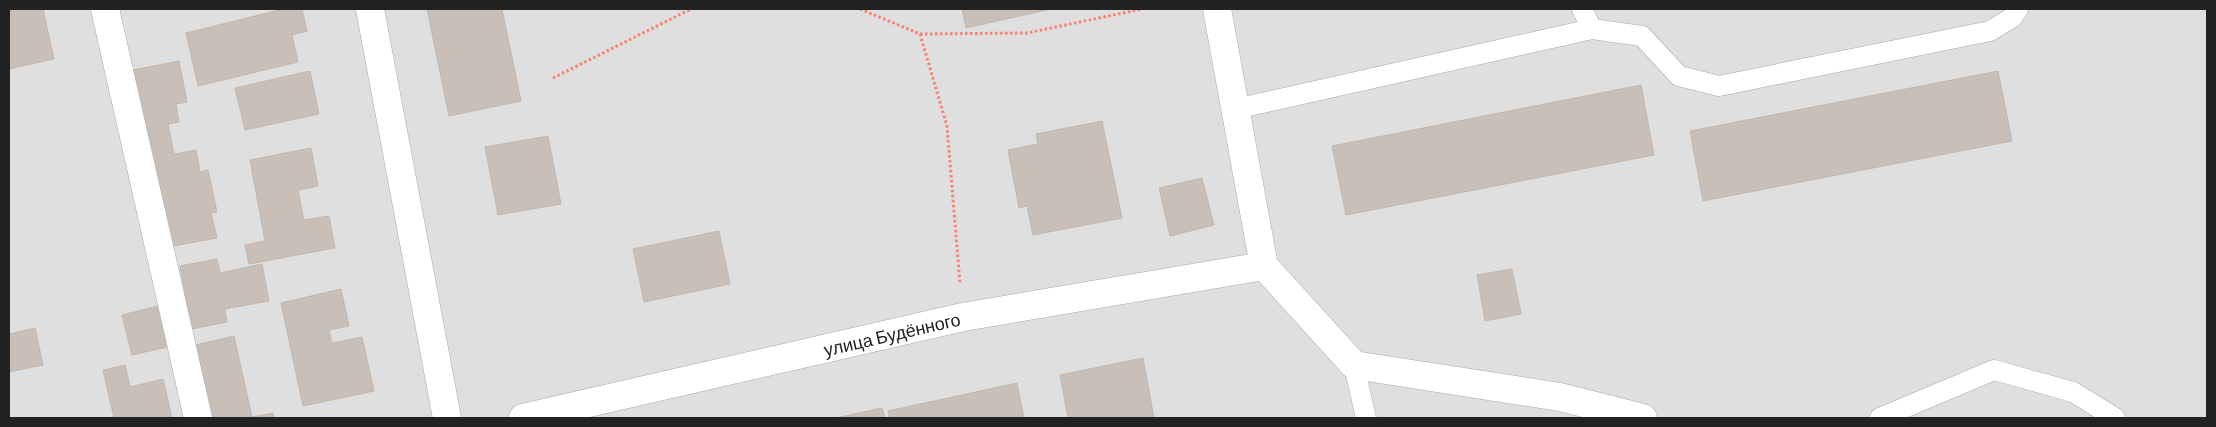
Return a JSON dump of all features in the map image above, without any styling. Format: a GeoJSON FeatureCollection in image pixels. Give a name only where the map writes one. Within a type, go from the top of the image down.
{"type":"FeatureCollection","features":[{"type":"Feature","properties":{"kind":"street"},"geometry":{"type":"LineString","coordinates":[[105,9],[198,418]]}},
{"type":"Feature","properties":{"kind":"street"},"geometry":{"type":"LineString","coordinates":[[370,9],[447,418]]}},
{"type":"Feature","properties":{"kind":"street"},"geometry":{"type":"LineString","coordinates":[[1217,9],[1264,266],[1354,365],[1560,397],[1643,418]]}},
{"type":"Feature","properties":{"kind":"street","name":"улица Будённого"},"geometry":{"type":"LineString","coordinates":[[523,418],[963,317],[1264,266]]}},
{"type":"Feature","properties":{"kind":"lane"},"geometry":{"type":"LineString","coordinates":[[1582,9],[1592,30]]}},
{"type":"Feature","properties":{"kind":"lane"},"geometry":{"type":"LineString","coordinates":[[1235,110],[1592,30],[1642,36],[1679,76],[1719,86],[1990,31],[2013,17],[2018,9]]}},
{"type":"Feature","properties":{"kind":"lane"},"geometry":{"type":"LineString","coordinates":[[1354,365],[1366,418]]}},
{"type":"Feature","properties":{"kind":"lane"},"geometry":{"type":"LineString","coordinates":[[1880,418],[1994,370],[2073,392],[2115,418]]}},
{"type":"Feature","properties":{"kind":"path"},"geometry":{"type":"LineString","coordinates":[[553,78],[691,9]]}},
{"type":"Feature","properties":{"kind":"path"},"geometry":{"type":"LineString","coordinates":[[860,9],[920,34],[1027,33],[1142,9]]}},
{"type":"Feature","properties":{"kind":"path"},"geometry":{"type":"LineString","coordinates":[[920,34],[947,126],[963,317]]}},
{"type":"Feature","properties":{"kind":"shaded area"},"geometry":{"type":"Polygon","coordinates":[[[9,9],[2207,9],[2207,418],[9,418],[9,9]]]}},
{"type":"Feature","properties":{"kind":"building"},"geometry":{"type":"Polygon","coordinates":[[[9,9],[43,9],[54,59],[9,69],[9,9]]]}},
{"type":"Feature","properties":{"kind":"building"},"geometry":{"type":"Polygon","coordinates":[[[283,9],[302,9],[307,31],[292,35],[298,62],[198,86],[186,33],[283,9]]]}},
{"type":"Feature","properties":{"kind":"building"},"geometry":{"type":"Polygon","coordinates":[[[427,9],[502,9],[521,101],[449,116],[427,9]]]}},
{"type":"Feature","properties":{"kind":"building"},"geometry":{"type":"Polygon","coordinates":[[[962,9],[1051,9],[966,28],[962,9]]]}},
{"type":"Feature","properties":{"kind":"building"},"geometry":{"type":"Polygon","coordinates":[[[179,61],[187,102],[176,104],[179,122],[168,124],[174,154],[196,150],[200,172],[208,170],[217,212],[211,213],[217,238],[168,247],[133,70],[179,61]]]}},
{"type":"Feature","properties":{"kind":"building"},"geometry":{"type":"Polygon","coordinates":[[[310,71],[319,114],[245,130],[235,88],[310,71]]]}},
{"type":"Feature","properties":{"kind":"building"},"geometry":{"type":"Polygon","coordinates":[[[1998,71],[2012,141],[1703,201],[1690,131],[1998,71]]]}},
{"type":"Feature","properties":{"kind":"building"},"geometry":{"type":"Polygon","coordinates":[[[1641,85],[1654,155],[1346,215],[1332,146],[1641,85]]]}},
{"type":"Feature","properties":{"kind":"building"},"geometry":{"type":"Polygon","coordinates":[[[1102,121],[1122,218],[1033,235],[1027,206],[1019,208],[1008,150],[1038,144],[1036,134],[1102,121]]]}},
{"type":"Feature","properties":{"kind":"building"},"geometry":{"type":"Polygon","coordinates":[[[548,136],[561,204],[498,215],[485,147],[548,136]]]}},
{"type":"Feature","properties":{"kind":"building"},"geometry":{"type":"Polygon","coordinates":[[[311,148],[318,186],[298,190],[304,220],[329,216],[335,248],[249,264],[245,245],[265,241],[250,160],[311,148]]]}},
{"type":"Feature","properties":{"kind":"building"},"geometry":{"type":"Polygon","coordinates":[[[1202,178],[1214,225],[1170,236],[1159,188],[1202,178]]]}},
{"type":"Feature","properties":{"kind":"building"},"geometry":{"type":"Polygon","coordinates":[[[719,231],[730,284],[644,302],[633,249],[719,231]]]}},
{"type":"Feature","properties":{"kind":"building"},"geometry":{"type":"Polygon","coordinates":[[[217,259],[220,273],[262,264],[269,301],[225,309],[227,322],[192,329],[180,266],[217,259]]]}},
{"type":"Feature","properties":{"kind":"building"},"geometry":{"type":"Polygon","coordinates":[[[1512,269],[1521,314],[1485,321],[1477,275],[1512,269]]]}},
{"type":"Feature","properties":{"kind":"building"},"geometry":{"type":"Polygon","coordinates":[[[341,289],[349,326],[329,330],[332,343],[362,337],[374,391],[303,406],[281,303],[341,289]]]}},
{"type":"Feature","properties":{"kind":"building"},"geometry":{"type":"Polygon","coordinates":[[[158,306],[167,347],[132,355],[122,315],[158,306]]]}},
{"type":"Feature","properties":{"kind":"building"},"geometry":{"type":"Polygon","coordinates":[[[35,328],[43,365],[9,372],[9,334],[35,328]]]}},
{"type":"Feature","properties":{"kind":"building"},"geometry":{"type":"Polygon","coordinates":[[[234,336],[252,417],[273,413],[274,418],[207,418],[191,346],[234,336]]]}},
{"type":"Feature","properties":{"kind":"building"},"geometry":{"type":"Polygon","coordinates":[[[1143,358],[1154,418],[1068,418],[1060,375],[1143,358]]]}},
{"type":"Feature","properties":{"kind":"building"},"geometry":{"type":"Polygon","coordinates":[[[125,365],[130,387],[163,379],[172,418],[114,418],[103,370],[125,365]]]}},
{"type":"Feature","properties":{"kind":"building"},"geometry":{"type":"Polygon","coordinates":[[[1017,383],[1024,418],[890,418],[888,411],[1017,383]]]}},
{"type":"Feature","properties":{"kind":"building"},"geometry":{"type":"Polygon","coordinates":[[[882,408],[885,418],[836,418],[882,408]]]}}]}
